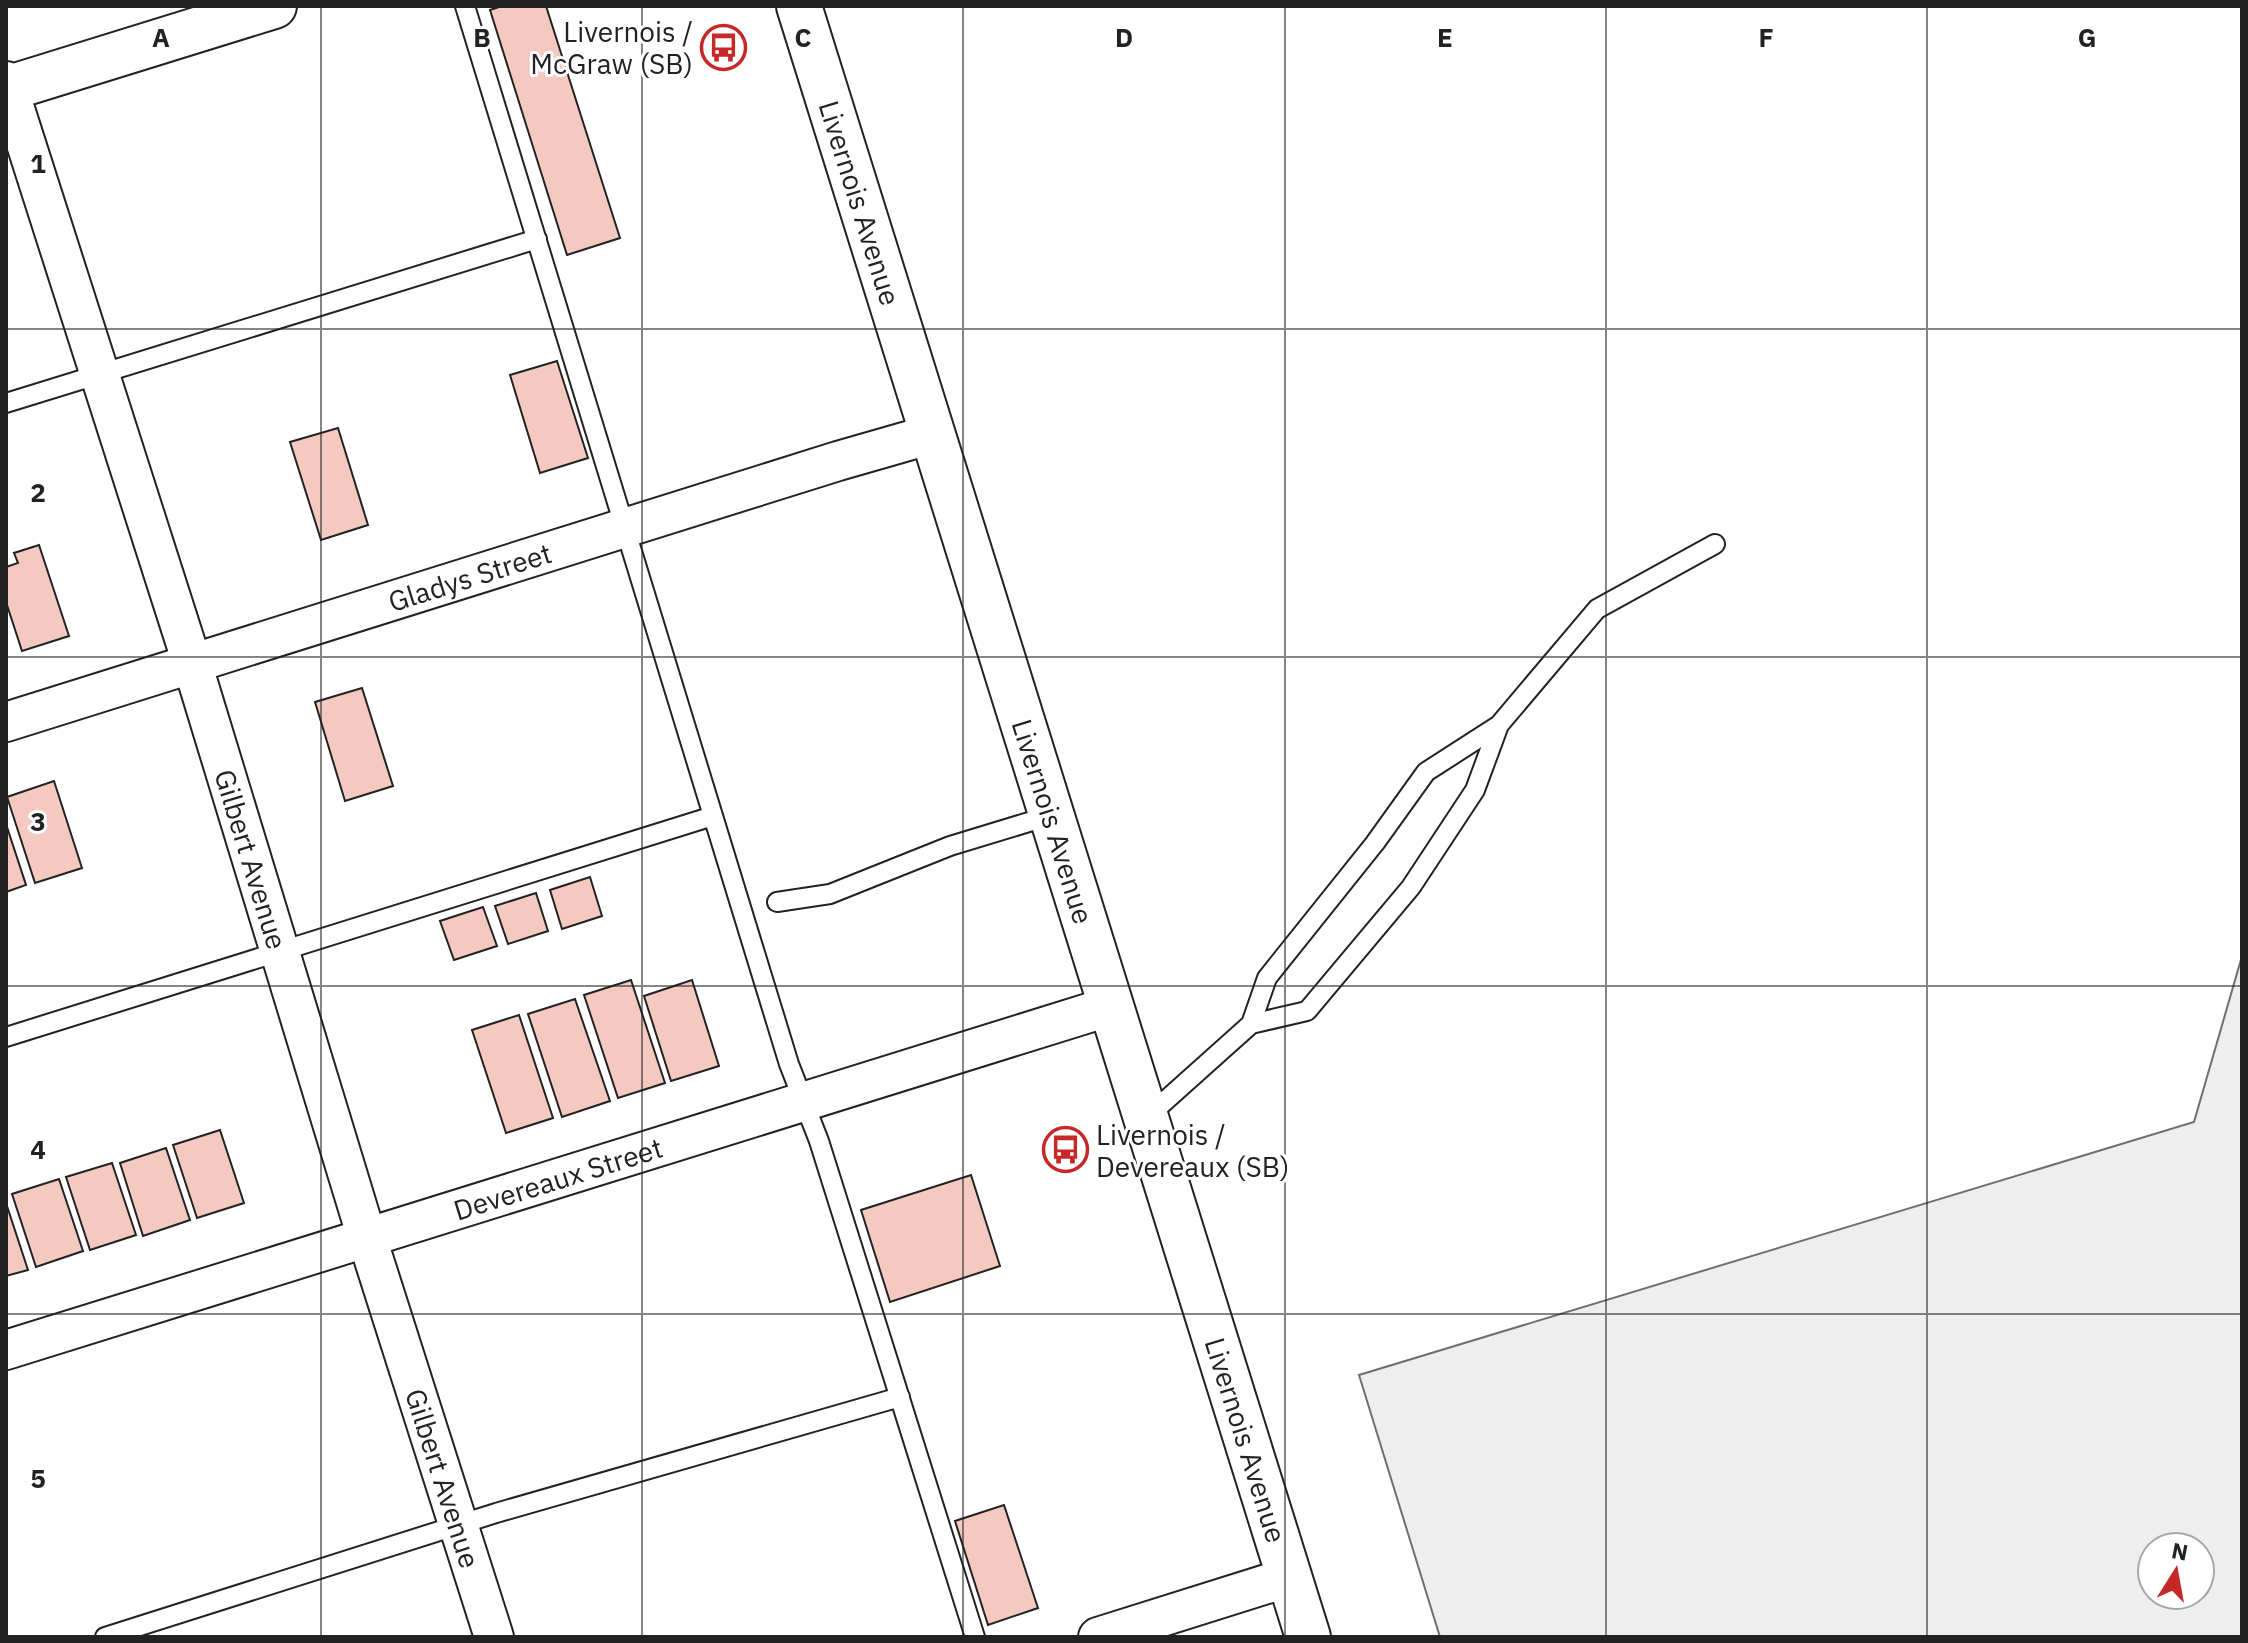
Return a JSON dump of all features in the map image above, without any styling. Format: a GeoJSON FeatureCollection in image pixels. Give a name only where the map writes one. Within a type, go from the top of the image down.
{"type":"FeatureCollection","features":[{"type":"Feature","properties":{"kind":"main road"},"geometry":{"type":"LineString","coordinates":[[7,86],[274,6]]}},
{"type":"Feature","properties":{"kind":"main road","name":"Livernois Avenue"},"geometry":{"type":"LineString","coordinates":[[799,6],[1308,1637]]}},
{"type":"Feature","properties":{"kind":"street","name":"Gilbert Avenue"},"geometry":{"type":"LineString","coordinates":[[7,86],[192,663],[367,1238],[494,1637]]}},
{"type":"Feature","properties":{"kind":"street","name":"Gladys Street"},"geometry":{"type":"LineString","coordinates":[[6,722],[932,434]]}},
{"type":"Feature","properties":{"kind":"street","name":"Devereaux Street"},"geometry":{"type":"LineString","coordinates":[[6,1350],[1111,1006]]}},
{"type":"Feature","properties":{"kind":"street"},"geometry":{"type":"LineString","coordinates":[[1098,1637],[1289,1577]]}},
{"type":"Feature","properties":{"kind":"lane"},"geometry":{"type":"LineString","coordinates":[[465,6],[789,1064],[819,1141],[975,1637]]}},
{"type":"Feature","properties":{"kind":"lane"},"geometry":{"type":"LineString","coordinates":[[6,403],[537,239]]}},
{"type":"Feature","properties":{"kind":"lane"},"geometry":{"type":"LineString","coordinates":[[1251,1024],[1267,978],[1375,843],[1426,772],[1499,725],[1597,609],[1715,544]]}},
{"type":"Feature","properties":{"kind":"lane"},"geometry":{"type":"LineString","coordinates":[[1145,1118],[1251,1024],[1307,1011],[1411,887],[1475,790],[1499,725]]}},
{"type":"Feature","properties":{"kind":"lane"},"geometry":{"type":"LineString","coordinates":[[777,902],[830,894],[950,846],[1052,815]]}},
{"type":"Feature","properties":{"kind":"lane"},"geometry":{"type":"LineString","coordinates":[[6,1037],[713,816]]}},
{"type":"Feature","properties":{"kind":"lane"},"geometry":{"type":"LineString","coordinates":[[105,1637],[458,1524],[900,1397]]}},
{"type":"Feature","properties":{"kind":"shaded area"},"geometry":{"type":"Polygon","coordinates":[[[2242,956],[2242,1637],[1440,1637],[1359,1375],[2194,1122],[2242,956]]]}},
{"type":"Feature","properties":{"kind":"building"},"geometry":{"type":"Polygon","coordinates":[[[502,6],[546,6],[620,238],[567,255],[490,10],[502,6]]]}},
{"type":"Feature","properties":{"kind":"building"},"geometry":{"type":"Polygon","coordinates":[[[557,361],[588,458],[540,473],[510,375],[557,361]]]}},
{"type":"Feature","properties":{"kind":"building"},"geometry":{"type":"Polygon","coordinates":[[[338,428],[368,525],[321,540],[290,442],[338,428]]]}},
{"type":"Feature","properties":{"kind":"building"},"geometry":{"type":"Polygon","coordinates":[[[39,545],[69,636],[22,651],[6,602],[6,567],[18,563],[14,553],[39,545]]]}},
{"type":"Feature","properties":{"kind":"building"},"geometry":{"type":"Polygon","coordinates":[[[362,688],[393,786],[345,801],[315,702],[362,688]]]}},
{"type":"Feature","properties":{"kind":"building"},"geometry":{"type":"Polygon","coordinates":[[[54,781],[82,868],[35,883],[7,797],[54,781]]]}},
{"type":"Feature","properties":{"kind":"building"},"geometry":{"type":"Polygon","coordinates":[[[6,824],[26,885],[6,892],[6,824]]]}},
{"type":"Feature","properties":{"kind":"building"},"geometry":{"type":"Polygon","coordinates":[[[590,877],[602,916],[562,929],[550,890],[590,877]]]}},
{"type":"Feature","properties":{"kind":"building"},"geometry":{"type":"Polygon","coordinates":[[[536,893],[548,931],[508,944],[495,906],[536,893]]]}},
{"type":"Feature","properties":{"kind":"building"},"geometry":{"type":"Polygon","coordinates":[[[483,907],[497,946],[454,960],[440,921],[483,907]]]}},
{"type":"Feature","properties":{"kind":"building"},"geometry":{"type":"Polygon","coordinates":[[[631,980],[665,1083],[618,1098],[584,995],[631,980]]]}},
{"type":"Feature","properties":{"kind":"building"},"geometry":{"type":"Polygon","coordinates":[[[692,980],[719,1066],[671,1081],[644,996],[692,980]]]}},
{"type":"Feature","properties":{"kind":"building"},"geometry":{"type":"Polygon","coordinates":[[[575,999],[610,1101],[562,1117],[528,1014],[575,999]]]}},
{"type":"Feature","properties":{"kind":"building"},"geometry":{"type":"Polygon","coordinates":[[[519,1015],[553,1118],[506,1133],[472,1030],[519,1015]]]}},
{"type":"Feature","properties":{"kind":"building"},"geometry":{"type":"Polygon","coordinates":[[[220,1130],[244,1203],[197,1218],[173,1145],[220,1130]]]}},
{"type":"Feature","properties":{"kind":"building"},"geometry":{"type":"Polygon","coordinates":[[[166,1148],[190,1220],[143,1236],[120,1163],[166,1148]]]}},
{"type":"Feature","properties":{"kind":"building"},"geometry":{"type":"Polygon","coordinates":[[[112,1163],[136,1235],[90,1250],[66,1177],[112,1163]]]}},
{"type":"Feature","properties":{"kind":"building"},"geometry":{"type":"Polygon","coordinates":[[[971,1175],[1000,1266],[890,1302],[861,1210],[971,1175]]]}},
{"type":"Feature","properties":{"kind":"building"},"geometry":{"type":"Polygon","coordinates":[[[59,1179],[83,1251],[36,1267],[12,1194],[59,1179]]]}},
{"type":"Feature","properties":{"kind":"building"},"geometry":{"type":"Polygon","coordinates":[[[6,1203],[28,1270],[6,1276],[6,1203]]]}},
{"type":"Feature","properties":{"kind":"building"},"geometry":{"type":"Polygon","coordinates":[[[1004,1505],[1038,1608],[988,1625],[955,1521],[1004,1505]]]}},
{"type":"Feature","properties":{"kind":"place","name":"Livernois / McGraw (SB)"},"geometry":{"type":"Point","coordinates":[724,47]}},
{"type":"Feature","properties":{"kind":"place","name":"Livernois / Devereaux (SB)"},"geometry":{"type":"Point","coordinates":[1065,1150]}}]}
